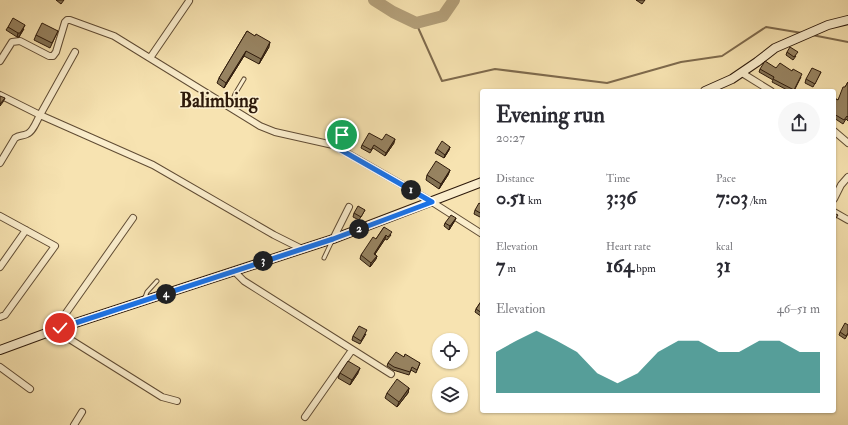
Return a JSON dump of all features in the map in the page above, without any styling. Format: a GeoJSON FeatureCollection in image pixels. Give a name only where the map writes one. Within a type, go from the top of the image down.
{"type":"FeatureCollection","features":[{"type":"Feature","properties":{"kind":"street"},"geometry":{"type":"LineString","coordinates":[[150,58],[189,1]]}},
{"type":"Feature","properties":{"kind":"street"},"geometry":{"type":"LineString","coordinates":[[0,61],[12,42],[20,41],[49,56],[53,56],[56,52],[67,20],[114,36],[260,126],[275,132],[334,146],[432,202],[480,233]]}},
{"type":"Feature","properties":{"kind":"street"},"geometry":{"type":"LineString","coordinates":[[710,89],[742,73],[775,48],[828,25],[848,20]]}},
{"type":"Feature","properties":{"kind":"street"},"geometry":{"type":"LineString","coordinates":[[0,163],[15,138],[19,135],[28,134],[31,130],[75,52]]}},
{"type":"Feature","properties":{"kind":"street"},"geometry":{"type":"LineString","coordinates":[[742,73],[768,89]]}},
{"type":"Feature","properties":{"kind":"street"},"geometry":{"type":"LineString","coordinates":[[0,95],[40,115],[153,165],[274,236],[302,249]]}},
{"type":"Feature","properties":{"kind":"street"},"geometry":{"type":"LineString","coordinates":[[836,133],[848,143]]}},
{"type":"Feature","properties":{"kind":"street"},"geometry":{"type":"LineString","coordinates":[[836,195],[841,184],[848,177]]}},
{"type":"Feature","properties":{"kind":"street"},"geometry":{"type":"LineString","coordinates":[[0,350],[57,329],[333,239],[480,183]]}},
{"type":"Feature","properties":{"kind":"street"},"geometry":{"type":"LineString","coordinates":[[333,239],[349,207]]}},
{"type":"Feature","properties":{"kind":"street"},"geometry":{"type":"LineString","coordinates":[[836,213],[848,220]]}},
{"type":"Feature","properties":{"kind":"street"},"geometry":{"type":"LineString","coordinates":[[0,216],[55,246],[5,315],[0,317]]}},
{"type":"Feature","properties":{"kind":"street"},"geometry":{"type":"LineString","coordinates":[[57,329],[133,218]]}},
{"type":"Feature","properties":{"kind":"street"},"geometry":{"type":"LineString","coordinates":[[0,267],[26,230]]}},
{"type":"Feature","properties":{"kind":"street"},"geometry":{"type":"LineString","coordinates":[[235,272],[244,281],[391,374]]}},
{"type":"Feature","properties":{"kind":"street"},"geometry":{"type":"LineString","coordinates":[[57,329],[142,385],[162,397],[177,401]]}},
{"type":"Feature","properties":{"kind":"street"},"geometry":{"type":"LineString","coordinates":[[305,417],[352,350]]}},
{"type":"Feature","properties":{"kind":"street"},"geometry":{"type":"LineString","coordinates":[[0,368],[30,389]]}},
{"type":"Feature","properties":{"kind":"street"},"geometry":{"type":"LineString","coordinates":[[74,425],[82,412]]}},
{"type":"Feature","properties":{"kind":"lane"},"geometry":{"type":"LineString","coordinates":[[230,107],[234,94],[244,79]]}},
{"type":"Feature","properties":{"kind":"lane"},"geometry":{"type":"LineString","coordinates":[[334,146],[342,135]]}},
{"type":"Feature","properties":{"kind":"lane"},"geometry":{"type":"LineString","coordinates":[[324,258],[333,239]]}},
{"type":"Feature","properties":{"kind":"lane"},"geometry":{"type":"LineString","coordinates":[[144,301],[147,292],[157,281]]}},
{"type":"Feature","properties":{"kind":"building"},"geometry":{"type":"Polygon","coordinates":[[[13,18],[25,25],[20,33],[8,27],[13,18]]]}},
{"type":"Feature","properties":{"kind":"building"},"geometry":{"type":"Polygon","coordinates":[[[42,23],[58,31],[52,43],[36,35],[42,23]]]}},
{"type":"Feature","properties":{"kind":"building"},"geometry":{"type":"Polygon","coordinates":[[[247,31],[270,42],[261,59],[246,51],[226,83],[219,78],[247,31]]]}},
{"type":"Feature","properties":{"kind":"building"},"geometry":{"type":"Polygon","coordinates":[[[790,47],[798,52],[794,57],[787,52],[790,47]]]}},
{"type":"Feature","properties":{"kind":"building"},"geometry":{"type":"Polygon","coordinates":[[[765,61],[776,68],[780,63],[792,71],[793,69],[802,74],[794,89],[792,89],[773,79],[774,77],[760,69],[765,61]]]}},
{"type":"Feature","properties":{"kind":"building"},"geometry":{"type":"Polygon","coordinates":[[[812,68],[821,72],[815,84],[806,79],[812,68]]]}},
{"type":"Feature","properties":{"kind":"building"},"geometry":{"type":"Polygon","coordinates":[[[848,82],[848,117],[847,116],[844,120],[836,115],[836,99],[838,100],[843,87],[845,87],[848,82]]]}},
{"type":"Feature","properties":{"kind":"building"},"geometry":{"type":"Polygon","coordinates":[[[0,96],[5,98],[0,104],[0,96]]]}},
{"type":"Feature","properties":{"kind":"building"},"geometry":{"type":"Polygon","coordinates":[[[369,133],[382,140],[386,134],[395,139],[386,153],[374,145],[371,150],[362,145],[369,133]]]}},
{"type":"Feature","properties":{"kind":"building"},"geometry":{"type":"Polygon","coordinates":[[[442,141],[450,147],[445,155],[437,149],[442,141]]]}},
{"type":"Feature","properties":{"kind":"building"},"geometry":{"type":"Polygon","coordinates":[[[436,161],[450,170],[441,184],[427,175],[436,161]]]}},
{"type":"Feature","properties":{"kind":"building"},"geometry":{"type":"Polygon","coordinates":[[[479,203],[480,204],[480,213],[475,210],[479,203]]]}},
{"type":"Feature","properties":{"kind":"building"},"geometry":{"type":"Polygon","coordinates":[[[358,206],[365,210],[361,217],[354,213],[358,206]]]}},
{"type":"Feature","properties":{"kind":"building"},"geometry":{"type":"Polygon","coordinates":[[[451,215],[456,218],[450,226],[445,223],[451,215]]]}},
{"type":"Feature","properties":{"kind":"building"},"geometry":{"type":"Polygon","coordinates":[[[384,227],[392,232],[388,237],[386,235],[374,254],[377,256],[371,263],[361,255],[373,237],[376,239],[384,227]]]}},
{"type":"Feature","properties":{"kind":"building"},"geometry":{"type":"Polygon","coordinates":[[[480,303],[480,312],[476,309],[480,303]]]}},
{"type":"Feature","properties":{"kind":"building"},"geometry":{"type":"Polygon","coordinates":[[[845,323],[848,325],[848,333],[846,336],[840,332],[845,323]]]}},
{"type":"Feature","properties":{"kind":"building"},"geometry":{"type":"Polygon","coordinates":[[[359,326],[367,330],[361,341],[353,336],[359,326]]]}},
{"type":"Feature","properties":{"kind":"building"},"geometry":{"type":"Polygon","coordinates":[[[396,352],[404,357],[405,354],[420,363],[417,370],[412,367],[410,372],[394,367],[388,363],[396,352]]]}},
{"type":"Feature","properties":{"kind":"building"},"geometry":{"type":"Polygon","coordinates":[[[348,361],[360,368],[352,380],[340,373],[348,361]]]}},
{"type":"Feature","properties":{"kind":"building"},"geometry":{"type":"Polygon","coordinates":[[[397,379],[409,388],[399,402],[387,393],[397,379]]]}},
{"type":"Feature","properties":{"kind":"waterway"},"geometry":{"type":"LineString","coordinates":[[374,0],[393,12],[416,23],[443,16],[454,0]]}},
{"type":"Feature","properties":{"kind":"waterway"},"geometry":{"type":"LineString","coordinates":[[416,23],[442,81],[495,69],[607,83],[681,62],[722,56],[766,27],[802,33]]}},
{"type":"Feature","properties":{"kind":"waterway"},"geometry":{"type":"LineString","coordinates":[[812,35],[848,42]]}},
{"type":"Feature","properties":{"kind":"district","name":"Balimbing"},"geometry":{"type":"Point","coordinates":[219,101]}},
{"type":"Feature","properties":{"kind":"route"},"geometry":{"type":"LineString","coordinates":[[60,328],[333,239],[432,202],[334,146],[342,135]]}}]}
